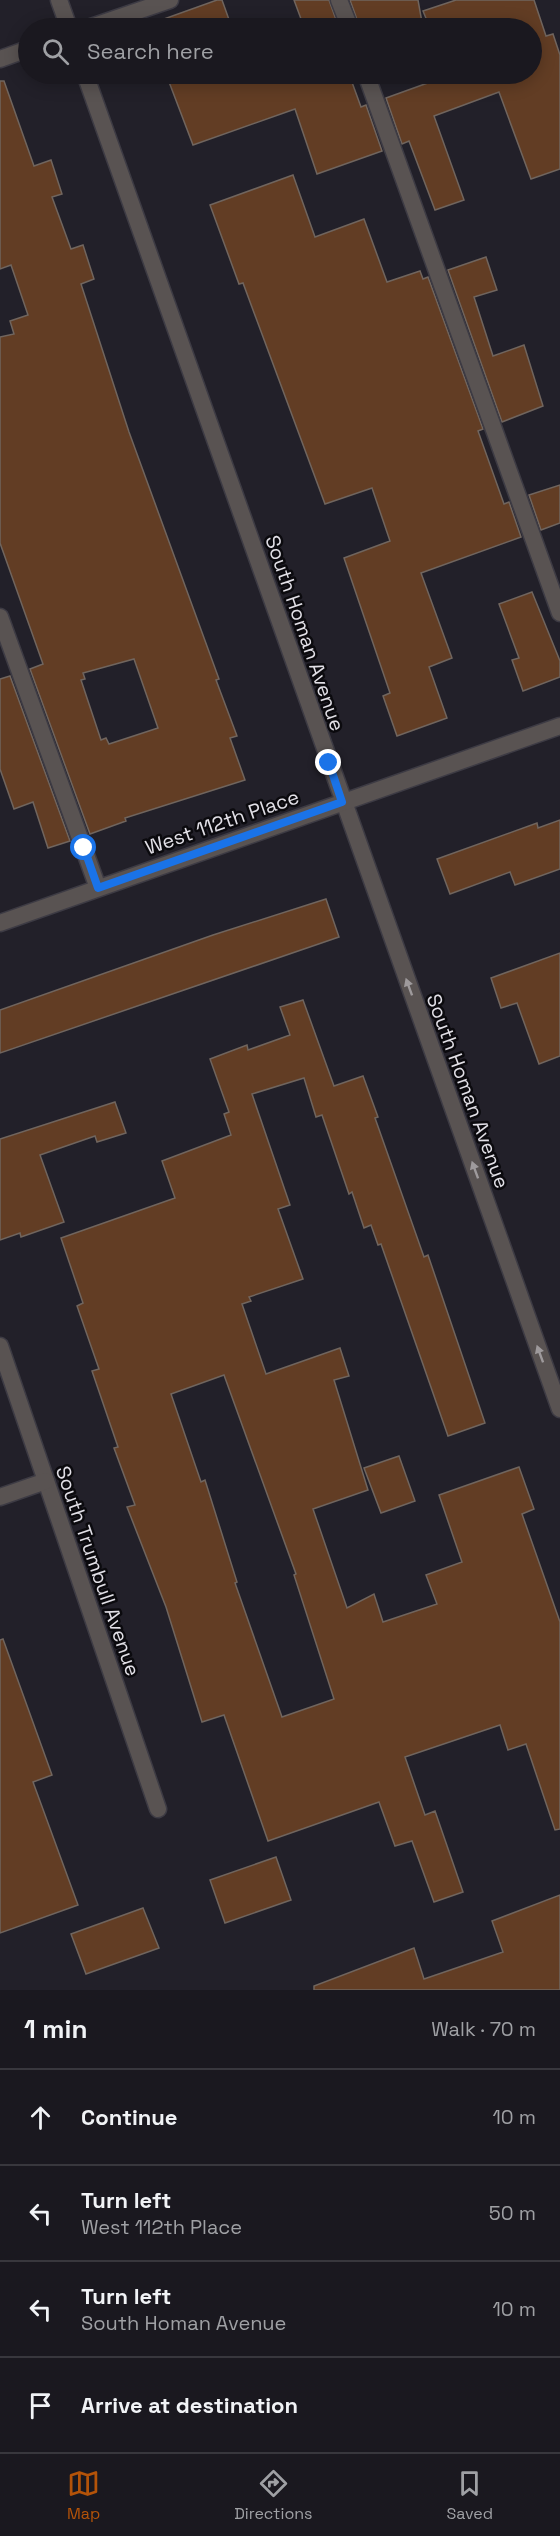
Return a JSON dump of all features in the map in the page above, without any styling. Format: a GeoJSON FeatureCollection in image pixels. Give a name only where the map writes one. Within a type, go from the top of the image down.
{"type":"FeatureCollection","features":[{"type":"Feature","properties":{"kind":"street"},"geometry":{"type":"LineString","coordinates":[[59,0],[65,18]]}},
{"type":"Feature","properties":{"kind":"street"},"geometry":{"type":"LineString","coordinates":[[117,18],[170,0]]}},
{"type":"Feature","properties":{"kind":"street"},"geometry":{"type":"LineString","coordinates":[[339,0],[346,18]]}},
{"type":"Feature","properties":{"kind":"street"},"geometry":{"type":"LineString","coordinates":[[0,59],[18,53]]}},
{"type":"Feature","properties":{"kind":"street","name":"South Homan Avenue"},"geometry":{"type":"LineString","coordinates":[[89,84],[342,802],[560,1409]]}},
{"type":"Feature","properties":{"kind":"street"},"geometry":{"type":"LineString","coordinates":[[370,84],[560,613]]}},
{"type":"Feature","properties":{"kind":"street"},"geometry":{"type":"LineString","coordinates":[[0,616],[98,888]]}},
{"type":"Feature","properties":{"kind":"street","name":"West 112th Place"},"geometry":{"type":"LineString","coordinates":[[0,923],[560,726]]}},
{"type":"Feature","properties":{"kind":"street","name":"South Trumbull Avenue"},"geometry":{"type":"LineString","coordinates":[[0,1346],[158,1809]]}},
{"type":"Feature","properties":{"kind":"street"},"geometry":{"type":"LineString","coordinates":[[0,1497],[46,1481]]}},
{"type":"Feature","properties":{"kind":"building"},"geometry":{"type":"Polygon","coordinates":[[[222,0],[228,18],[167,18],[222,0]]]}},
{"type":"Feature","properties":{"kind":"building"},"geometry":{"type":"Polygon","coordinates":[[[294,0],[329,0],[335,18],[301,18],[294,0]]]}},
{"type":"Feature","properties":{"kind":"building"},"geometry":{"type":"Polygon","coordinates":[[[350,0],[418,0],[421,18],[356,18],[350,0]]]}},
{"type":"Feature","properties":{"kind":"building"},"geometry":{"type":"Polygon","coordinates":[[[456,0],[534,0],[540,18],[426,18],[423,11],[456,0]]]}},
{"type":"Feature","properties":{"kind":"building"},"geometry":{"type":"Polygon","coordinates":[[[542,24],[546,36],[553,34],[560,55],[560,169],[531,179],[499,92],[434,116],[464,200],[435,210],[409,141],[402,144],[386,98],[425,84],[542,84],[542,24]]]}},
{"type":"Feature","properties":{"kind":"building"},"geometry":{"type":"Polygon","coordinates":[[[0,81],[4,81],[34,166],[51,160],[62,194],[52,197],[71,249],[83,245],[94,279],[81,284],[129,432],[219,679],[216,680],[237,736],[230,738],[245,780],[125,818],[126,821],[90,834],[30,669],[43,664],[0,543],[0,337],[14,334],[10,321],[28,315],[11,265],[0,269],[0,81]],[[134,659],[83,673],[85,679],[81,680],[101,740],[106,738],[109,744],[158,728],[134,659]]]}},
{"type":"Feature","properties":{"kind":"building"},"geometry":{"type":"Polygon","coordinates":[[[170,84],[353,84],[361,107],[366,105],[382,151],[317,174],[295,109],[193,145],[170,84]]]}},
{"type":"Feature","properties":{"kind":"building"},"geometry":{"type":"Polygon","coordinates":[[[293,175],[315,237],[364,219],[387,282],[420,271],[423,279],[428,277],[483,429],[478,431],[504,504],[509,502],[521,537],[421,573],[452,658],[429,667],[447,718],[397,736],[383,696],[390,693],[344,558],[390,541],[372,488],[325,504],[243,283],[239,284],[210,205],[293,175]]]}},
{"type":"Feature","properties":{"kind":"building"},"geometry":{"type":"Polygon","coordinates":[[[486,257],[497,290],[474,297],[493,356],[524,345],[543,406],[502,422],[448,270],[486,257]]]}},
{"type":"Feature","properties":{"kind":"building"},"geometry":{"type":"Polygon","coordinates":[[[560,485],[560,523],[541,530],[529,495],[560,485]]]}},
{"type":"Feature","properties":{"kind":"building"},"geometry":{"type":"Polygon","coordinates":[[[532,592],[560,661],[560,677],[523,691],[512,660],[519,658],[499,604],[532,592]]]}},
{"type":"Feature","properties":{"kind":"building"},"geometry":{"type":"Polygon","coordinates":[[[10,676],[70,841],[48,848],[33,802],[14,809],[0,769],[0,679],[10,676]]]}},
{"type":"Feature","properties":{"kind":"building"},"geometry":{"type":"Polygon","coordinates":[[[560,820],[560,869],[515,885],[510,872],[450,894],[437,859],[537,823],[538,828],[560,820]]]}},
{"type":"Feature","properties":{"kind":"building"},"geometry":{"type":"Polygon","coordinates":[[[326,899],[339,937],[0,1053],[0,1010],[213,935],[326,899]]]}},
{"type":"Feature","properties":{"kind":"building"},"geometry":{"type":"Polygon","coordinates":[[[560,953],[560,1056],[539,1064],[517,1003],[501,1008],[491,978],[560,953]]]}},
{"type":"Feature","properties":{"kind":"building"},"geometry":{"type":"Polygon","coordinates":[[[303,1000],[334,1086],[363,1076],[378,1117],[375,1118],[424,1257],[428,1255],[485,1423],[448,1436],[381,1244],[378,1245],[371,1225],[364,1228],[352,1192],[349,1194],[322,1115],[316,1117],[304,1078],[252,1094],[290,1205],[278,1209],[303,1279],[249,1297],[251,1301],[242,1304],[266,1374],[340,1348],[349,1376],[334,1380],[368,1490],[313,1509],[347,1608],[374,1594],[383,1622],[437,1604],[426,1575],[462,1562],[439,1495],[519,1467],[534,1509],[522,1514],[560,1622],[560,1829],[555,1830],[526,1744],[508,1750],[500,1725],[405,1757],[425,1815],[435,1811],[463,1892],[434,1902],[412,1841],[395,1846],[379,1802],[268,1841],[224,1715],[202,1722],[166,1607],[127,1507],[135,1505],[114,1448],[118,1447],[92,1371],[99,1369],[77,1306],[83,1303],[61,1238],[175,1198],[162,1161],[231,1135],[224,1114],[229,1112],[210,1059],[247,1045],[248,1050],[290,1035],[280,1007],[303,1000]],[[224,1375],[171,1394],[201,1482],[205,1480],[237,1582],[235,1583],[282,1717],[334,1699],[294,1575],[296,1574],[224,1375]]]}},
{"type":"Feature","properties":{"kind":"building"},"geometry":{"type":"Polygon","coordinates":[[[115,1102],[126,1133],[97,1142],[95,1136],[40,1155],[64,1222],[21,1237],[20,1233],[0,1240],[0,1139],[115,1102]]]}},
{"type":"Feature","properties":{"kind":"building"},"geometry":{"type":"Polygon","coordinates":[[[399,1456],[415,1501],[381,1513],[364,1468],[399,1456]]]}},
{"type":"Feature","properties":{"kind":"building"},"geometry":{"type":"Polygon","coordinates":[[[3,1639],[52,1775],[33,1782],[78,1905],[0,1933],[0,1640],[3,1639]]]}},
{"type":"Feature","properties":{"kind":"building"},"geometry":{"type":"Polygon","coordinates":[[[276,1857],[291,1900],[225,1923],[210,1880],[276,1857]]]}},
{"type":"Feature","properties":{"kind":"building"},"geometry":{"type":"Polygon","coordinates":[[[560,1895],[560,1990],[314,1990],[314,1986],[414,1948],[424,1979],[503,1952],[492,1921],[560,1895]]]}},
{"type":"Feature","properties":{"kind":"building"},"geometry":{"type":"Polygon","coordinates":[[[143,1908],[159,1948],[86,1974],[71,1934],[143,1908]]]}},
{"type":"Feature","properties":{"kind":"route"},"geometry":{"type":"LineString","coordinates":[[84,848],[98,888],[342,802],[329,763]]}}]}
